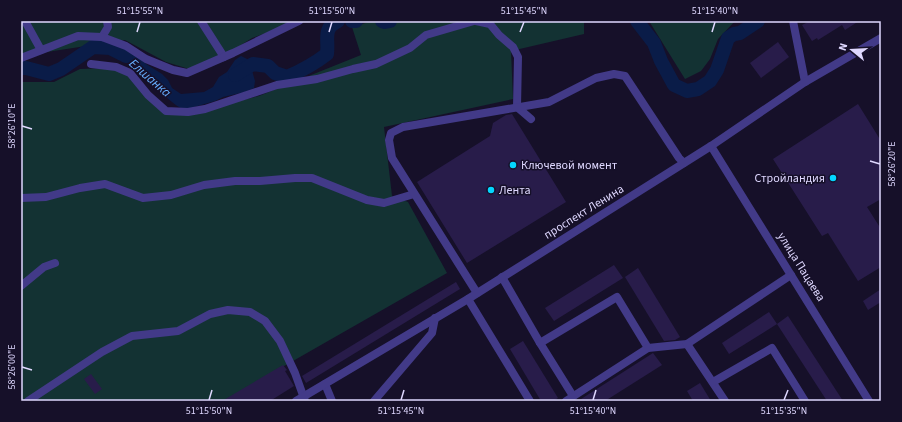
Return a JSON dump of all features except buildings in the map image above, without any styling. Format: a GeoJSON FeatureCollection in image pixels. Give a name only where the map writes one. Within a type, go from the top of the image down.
{"type":"FeatureCollection","features":[{"type":"Feature","properties":{"kind":"street"},"geometry":{"type":"LineString","coordinates":[[25,21],[41,50]]}},
{"type":"Feature","properties":{"kind":"street"},"geometry":{"type":"LineString","coordinates":[[102,37],[108,27],[107,21]]}},
{"type":"Feature","properties":{"kind":"street"},"geometry":{"type":"LineString","coordinates":[[201,21],[224,57]]}},
{"type":"Feature","properties":{"kind":"street"},"geometry":{"type":"LineString","coordinates":[[21,58],[78,36],[102,37],[126,46],[146,59],[173,70],[187,72],[224,57],[290,23],[300,21]]}},
{"type":"Feature","properties":{"kind":"street"},"geometry":{"type":"LineString","coordinates":[[91,64],[116,67],[130,73],[148,94],[166,111],[188,112],[205,109],[278,85],[317,79],[376,64],[410,48],[426,35],[475,21],[490,24],[513,47],[518,57],[517,106],[531,119]]}},
{"type":"Feature","properties":{"kind":"street"},"geometry":{"type":"LineString","coordinates":[[793,21],[804,82]]}},
{"type":"Feature","properties":{"kind":"street","name":"проспект Ленина"},"geometry":{"type":"LineString","coordinates":[[302,400],[325,384],[468,299],[712,146],[804,82],[881,38]]}},
{"type":"Feature","properties":{"kind":"street"},"geometry":{"type":"LineString","coordinates":[[477,293],[392,158],[389,140],[391,133],[403,126],[517,106],[549,102],[596,78],[614,74],[625,76],[679,158],[684,163]]}},
{"type":"Feature","properties":{"kind":"street","name":"улица Пацаева"},"geometry":{"type":"LineString","coordinates":[[712,146],[869,401]]}},
{"type":"Feature","properties":{"kind":"street"},"geometry":{"type":"LineString","coordinates":[[21,198],[46,197],[80,188],[105,184],[142,198],[171,195],[204,185],[227,182],[295,178],[312,178],[368,200],[384,203],[414,194]]}},
{"type":"Feature","properties":{"kind":"street"},"geometry":{"type":"LineString","coordinates":[[21,286],[44,267],[55,263]]}},
{"type":"Feature","properties":{"kind":"street"},"geometry":{"type":"LineString","coordinates":[[566,401],[648,348],[687,344],[791,275]]}},
{"type":"Feature","properties":{"kind":"street"},"geometry":{"type":"LineString","coordinates":[[502,277],[573,396]]}},
{"type":"Feature","properties":{"kind":"street"},"geometry":{"type":"LineString","coordinates":[[540,343],[617,297],[648,348]]}},
{"type":"Feature","properties":{"kind":"street"},"geometry":{"type":"LineString","coordinates":[[468,299],[530,401]]}},
{"type":"Feature","properties":{"kind":"street"},"geometry":{"type":"LineString","coordinates":[[28,401],[102,352],[132,336],[178,331],[210,314],[228,310],[250,312],[265,320],[280,341],[295,373],[302,400]]}},
{"type":"Feature","properties":{"kind":"street"},"geometry":{"type":"LineString","coordinates":[[374,401],[432,333],[435,318]]}},
{"type":"Feature","properties":{"kind":"street"},"geometry":{"type":"LineString","coordinates":[[687,344],[725,401]]}},
{"type":"Feature","properties":{"kind":"street"},"geometry":{"type":"LineString","coordinates":[[713,382],[772,348],[805,401]]}},
{"type":"Feature","properties":{"kind":"street"},"geometry":{"type":"LineString","coordinates":[[325,384],[332,401]]}},
{"type":"Feature","properties":{"kind":"green space"},"geometry":{"type":"Polygon","coordinates":[[[21,21],[300,21],[252,38],[199,72],[166,62],[125,40],[21,56],[21,21]]]}},
{"type":"Feature","properties":{"kind":"green space"},"geometry":{"type":"Polygon","coordinates":[[[372,21],[584,21],[584,34],[511,51],[513,99],[384,127],[392,196],[408,202],[447,273],[223,401],[21,401],[21,82],[54,82],[80,69],[111,68],[130,77],[165,114],[187,114],[259,96],[361,55],[352,27],[372,21]]]}},
{"type":"Feature","properties":{"kind":"green space"},"geometry":{"type":"Polygon","coordinates":[[[649,21],[735,21],[718,39],[710,59],[701,71],[685,79],[649,21]]]}},
{"type":"Feature","properties":{"kind":"water"},"geometry":{"type":"Polygon","coordinates":[[[111,45],[119,45],[141,57],[146,64],[162,74],[168,80],[172,88],[181,94],[204,92],[213,87],[219,77],[227,72],[235,60],[241,56],[249,60],[255,81],[254,88],[184,110],[164,95],[134,65],[125,61],[120,55],[110,48],[109,47],[111,45]]]}},
{"type":"Feature","properties":{"kind":"waterway","name":"Елшанка"},"geometry":{"type":"LineString","coordinates":[[235,75],[253,64],[268,66],[275,73],[287,77],[302,70],[327,54],[328,31],[330,27],[338,21]]}},
{"type":"Feature","properties":{"kind":"waterway","name":"Елшанка"},"geometry":{"type":"LineString","coordinates":[[382,21],[390,21]]}},
{"type":"Feature","properties":{"kind":"waterway","name":"Елшанка"},"geometry":{"type":"LineString","coordinates":[[637,21],[654,43],[661,61],[674,85],[687,91],[698,89],[710,81],[717,70],[728,38],[734,34],[740,33],[758,21]]}},
{"type":"Feature","properties":{"kind":"waterway","name":"Елшанка"},"geometry":{"type":"LineString","coordinates":[[21,68],[49,74],[61,69],[93,47],[110,48],[126,56]]}},
{"type":"Feature","properties":{"kind":"place","name":"Ключевой момент"},"geometry":{"type":"Point","coordinates":[513,165]}},
{"type":"Feature","properties":{"kind":"place","name":"Стройландия"},"geometry":{"type":"Point","coordinates":[833,178]}},
{"type":"Feature","properties":{"kind":"place","name":"Лента"},"geometry":{"type":"Point","coordinates":[491,190]}}]}
